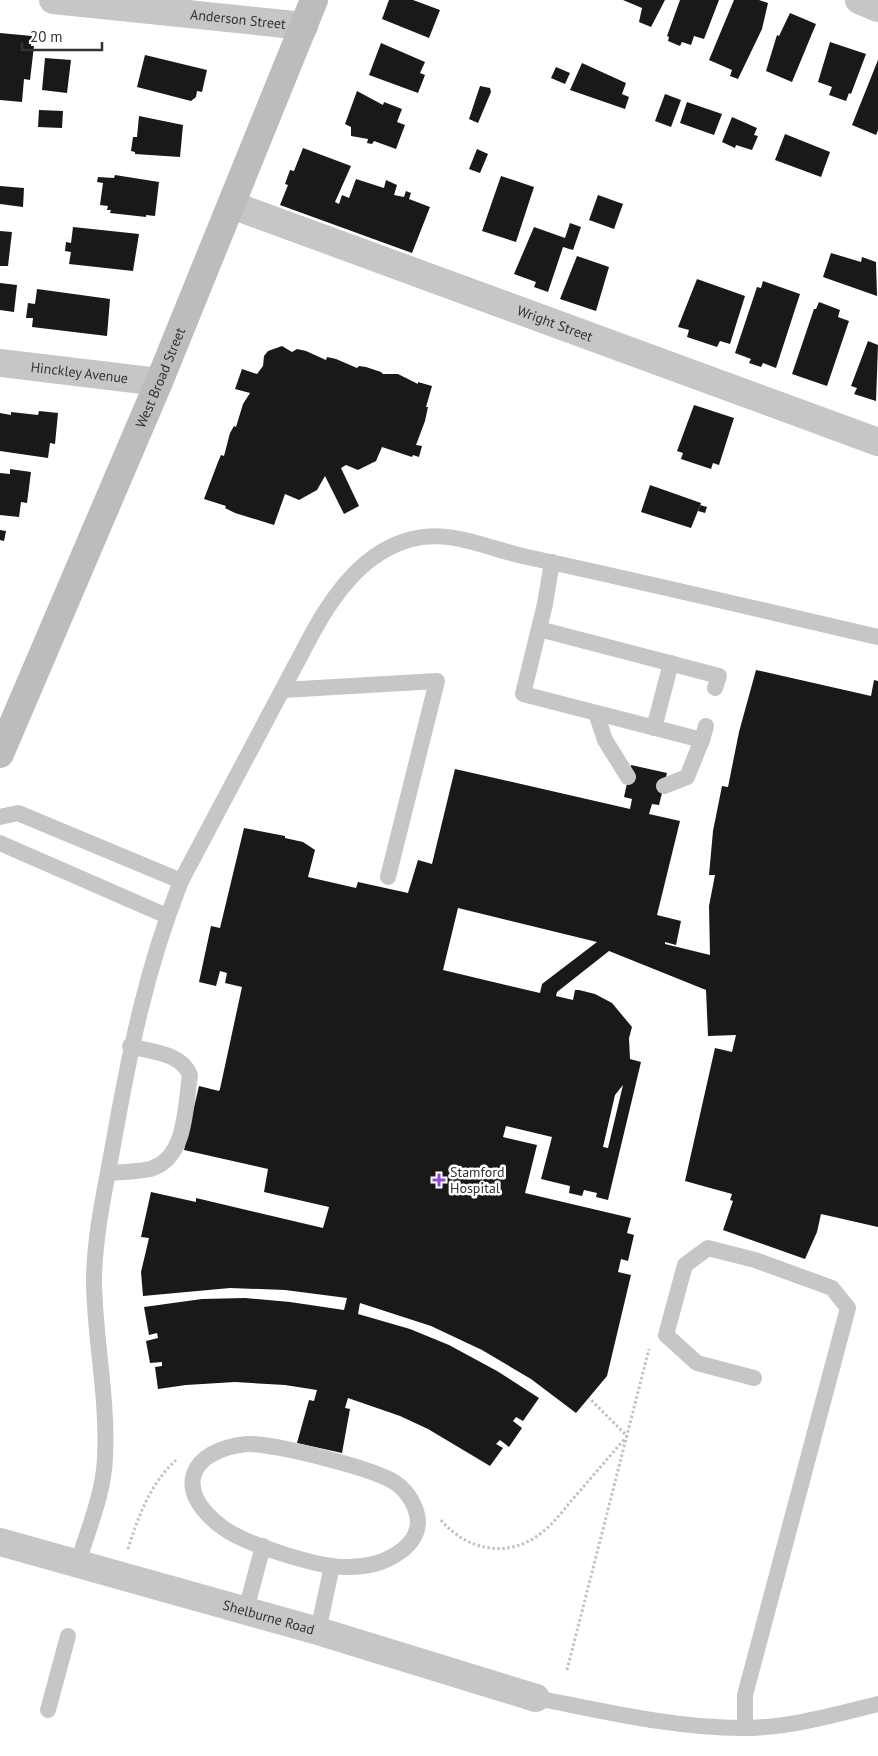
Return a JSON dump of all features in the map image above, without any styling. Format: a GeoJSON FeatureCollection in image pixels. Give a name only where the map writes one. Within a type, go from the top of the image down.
{"type":"FeatureCollection","features":[{"type":"Feature","properties":{"kind":"main road","name":"West Broad Street"},"geometry":{"type":"LineString","coordinates":[[0,754],[159,382],[314,0]]}},
{"type":"Feature","properties":{"kind":"street","name":"Anderson Street"},"geometry":{"type":"LineString","coordinates":[[53,0],[304,26]]}},
{"type":"Feature","properties":{"kind":"street"},"geometry":{"type":"LineString","coordinates":[[858,0],[878,8]]}},
{"type":"Feature","properties":{"kind":"street","name":"Wright Street"},"geometry":{"type":"LineString","coordinates":[[232,205],[878,442]]}},
{"type":"Feature","properties":{"kind":"street","name":"Hinckley Avenue"},"geometry":{"type":"LineString","coordinates":[[0,363],[159,382]]}},
{"type":"Feature","properties":{"kind":"street","name":"Shelburne Road"},"geometry":{"type":"LineString","coordinates":[[0,1542],[246,1610],[536,1698]]}},
{"type":"Feature","properties":{"kind":"lane"},"geometry":{"type":"LineString","coordinates":[[78,1563],[100,1493],[105,1459],[105,1421],[94,1283],[98,1236],[130,1046],[144,989],[167,916],[182,881],[333,599],[357,570],[388,547],[412,539],[436,536],[457,538],[506,553],[597,571],[878,637]]}},
{"type":"Feature","properties":{"kind":"lane"},"geometry":{"type":"LineString","coordinates":[[552,562],[539,629],[523,694],[654,728],[704,733],[687,777],[664,786]]}},
{"type":"Feature","properties":{"kind":"lane"},"geometry":{"type":"LineString","coordinates":[[539,629],[719,676],[715,688]]}},
{"type":"Feature","properties":{"kind":"lane"},"geometry":{"type":"LineString","coordinates":[[654,728],[671,663]]}},
{"type":"Feature","properties":{"kind":"lane"},"geometry":{"type":"LineString","coordinates":[[283,690],[437,681],[388,877]]}},
{"type":"Feature","properties":{"kind":"lane"},"geometry":{"type":"LineString","coordinates":[[596,713],[605,740],[628,777]]}},
{"type":"Feature","properties":{"kind":"lane"},"geometry":{"type":"LineString","coordinates":[[0,817],[18,813],[182,881]]}},
{"type":"Feature","properties":{"kind":"lane"},"geometry":{"type":"LineString","coordinates":[[0,843],[167,916]]}},
{"type":"Feature","properties":{"kind":"lane"},"geometry":{"type":"LineString","coordinates":[[108,1173],[151,1169],[170,1159],[180,1139],[190,1075],[187,1068],[179,1059],[130,1046]]}},
{"type":"Feature","properties":{"kind":"lane"},"geometry":{"type":"LineString","coordinates":[[745,1728],[746,1695],[848,1308],[832,1288],[755,1260],[708,1248],[685,1265],[666,1335],[697,1363],[754,1378]]}},
{"type":"Feature","properties":{"kind":"lane"},"geometry":{"type":"LineString","coordinates":[[266,1444],[379,1474],[404,1490],[414,1505],[418,1521],[415,1536],[402,1551],[381,1562],[358,1567],[332,1566],[262,1546],[248,1542],[226,1530],[211,1518],[199,1503],[193,1479],[197,1466],[207,1456],[224,1448],[266,1444]]}},
{"type":"Feature","properties":{"kind":"lane"},"geometry":{"type":"LineString","coordinates":[[246,1610],[262,1546]]}},
{"type":"Feature","properties":{"kind":"lane"},"geometry":{"type":"LineString","coordinates":[[318,1631],[332,1566]]}},
{"type":"Feature","properties":{"kind":"lane"},"geometry":{"type":"LineString","coordinates":[[48,1710],[68,1636]]}},
{"type":"Feature","properties":{"kind":"lane"},"geometry":{"type":"LineString","coordinates":[[536,1698],[660,1721],[745,1728],[809,1720],[878,1704]]}},
{"type":"Feature","properties":{"kind":"path"},"geometry":{"type":"LineString","coordinates":[[567,1670],[652,1340]]}},
{"type":"Feature","properties":{"kind":"path"},"geometry":{"type":"LineString","coordinates":[[589,1398],[627,1436]]}},
{"type":"Feature","properties":{"kind":"path"},"geometry":{"type":"LineString","coordinates":[[437,1515],[459,1537],[475,1545],[500,1549],[520,1545],[541,1533],[627,1436]]}},
{"type":"Feature","properties":{"kind":"building"},"geometry":{"type":"Polygon","coordinates":[[[389,0],[413,0],[440,10],[429,38],[382,19],[389,0]]]}},
{"type":"Feature","properties":{"kind":"building"},"geometry":{"type":"Polygon","coordinates":[[[623,0],[665,0],[651,27],[639,22],[642,8],[623,0]]]}},
{"type":"Feature","properties":{"kind":"building"},"geometry":{"type":"Polygon","coordinates":[[[680,0],[719,0],[704,39],[694,36],[691,45],[682,42],[680,46],[668,41],[669,37],[667,36],[680,0]]]}},
{"type":"Feature","properties":{"kind":"building"},"geometry":{"type":"Polygon","coordinates":[[[734,0],[759,0],[768,3],[762,29],[738,79],[730,76],[732,70],[709,60],[734,0]]]}},
{"type":"Feature","properties":{"kind":"building"},"geometry":{"type":"Polygon","coordinates":[[[790,13],[816,24],[792,82],[766,71],[777,35],[779,36],[790,13]]]}},
{"type":"Feature","properties":{"kind":"building"},"geometry":{"type":"Polygon","coordinates":[[[0,33],[32,36],[31,46],[34,46],[30,80],[24,79],[22,102],[0,100],[0,33]]]}},
{"type":"Feature","properties":{"kind":"building"},"geometry":{"type":"Polygon","coordinates":[[[830,42],[866,54],[851,94],[849,93],[846,101],[829,95],[832,87],[818,82],[830,42]]]}},
{"type":"Feature","properties":{"kind":"building"},"geometry":{"type":"Polygon","coordinates":[[[381,43],[425,62],[420,73],[425,75],[418,93],[369,75],[381,43]]]}},
{"type":"Feature","properties":{"kind":"building"},"geometry":{"type":"Polygon","coordinates":[[[145,55],[207,70],[202,92],[197,91],[196,97],[191,101],[137,87],[145,55]]]}},
{"type":"Feature","properties":{"kind":"building"},"geometry":{"type":"Polygon","coordinates":[[[45,58],[71,60],[67,93],[42,90],[45,58]]]}},
{"type":"Feature","properties":{"kind":"building"},"geometry":{"type":"Polygon","coordinates":[[[878,60],[878,130],[876,135],[852,125],[878,60]]]}},
{"type":"Feature","properties":{"kind":"building"},"geometry":{"type":"Polygon","coordinates":[[[582,63],[626,83],[622,94],[629,97],[625,109],[570,90],[582,63]]]}},
{"type":"Feature","properties":{"kind":"building"},"geometry":{"type":"Polygon","coordinates":[[[556,67],[570,73],[565,84],[551,78],[556,67]]]}},
{"type":"Feature","properties":{"kind":"building"},"geometry":{"type":"Polygon","coordinates":[[[480,86],[490,88],[491,92],[478,123],[469,119],[480,86]]]}},
{"type":"Feature","properties":{"kind":"building"},"geometry":{"type":"Polygon","coordinates":[[[357,91],[383,105],[384,102],[402,109],[397,122],[405,125],[396,149],[374,141],[372,144],[367,143],[368,139],[351,136],[351,127],[345,124],[357,91]]]}},
{"type":"Feature","properties":{"kind":"building"},"geometry":{"type":"Polygon","coordinates":[[[665,94],[681,100],[671,127],[655,121],[665,94]]]}},
{"type":"Feature","properties":{"kind":"building"},"geometry":{"type":"Polygon","coordinates":[[[687,102],[722,114],[714,135],[680,123],[687,102]]]}},
{"type":"Feature","properties":{"kind":"building"},"geometry":{"type":"Polygon","coordinates":[[[39,110],[63,111],[62,128],[38,127],[39,110]]]}},
{"type":"Feature","properties":{"kind":"building"},"geometry":{"type":"Polygon","coordinates":[[[139,116],[183,125],[180,157],[135,154],[135,152],[131,151],[133,137],[137,137],[139,116]]]}},
{"type":"Feature","properties":{"kind":"building"},"geometry":{"type":"Polygon","coordinates":[[[732,117],[757,128],[754,135],[758,136],[752,150],[736,145],[735,148],[722,142],[732,117]]]}},
{"type":"Feature","properties":{"kind":"building"},"geometry":{"type":"Polygon","coordinates":[[[785,134],[830,152],[821,177],[775,160],[785,134]]]}},
{"type":"Feature","properties":{"kind":"building"},"geometry":{"type":"Polygon","coordinates":[[[303,148],[351,166],[335,202],[339,204],[342,195],[349,198],[356,179],[384,188],[386,180],[397,185],[394,195],[404,197],[406,191],[411,193],[409,199],[430,207],[412,253],[280,205],[288,185],[285,184],[290,170],[294,171],[303,148]]]}},
{"type":"Feature","properties":{"kind":"building"},"geometry":{"type":"Polygon","coordinates":[[[477,149],[488,154],[480,173],[469,169],[477,149]]]}},
{"type":"Feature","properties":{"kind":"building"},"geometry":{"type":"Polygon","coordinates":[[[115,175],[159,182],[155,216],[146,215],[146,217],[110,213],[111,210],[107,210],[108,206],[100,205],[103,183],[97,182],[98,177],[114,178],[115,175]]]}},
{"type":"Feature","properties":{"kind":"building"},"geometry":{"type":"Polygon","coordinates":[[[501,176],[534,187],[516,242],[482,231],[501,176]]]}},
{"type":"Feature","properties":{"kind":"building"},"geometry":{"type":"Polygon","coordinates":[[[0,186],[24,188],[23,207],[0,204],[0,186]]]}},
{"type":"Feature","properties":{"kind":"building"},"geometry":{"type":"Polygon","coordinates":[[[598,195],[623,204],[614,229],[589,220],[598,195]]]}},
{"type":"Feature","properties":{"kind":"building"},"geometry":{"type":"Polygon","coordinates":[[[570,223],[581,227],[573,250],[563,247],[548,292],[534,287],[536,282],[514,274],[534,227],[565,238],[570,223]]]}},
{"type":"Feature","properties":{"kind":"building"},"geometry":{"type":"Polygon","coordinates":[[[73,227],[139,234],[133,271],[69,264],[71,252],[65,251],[66,242],[71,243],[73,227]]]}},
{"type":"Feature","properties":{"kind":"building"},"geometry":{"type":"Polygon","coordinates":[[[0,231],[12,232],[8,266],[0,266],[0,231]]]}},
{"type":"Feature","properties":{"kind":"building"},"geometry":{"type":"Polygon","coordinates":[[[831,253],[861,262],[862,257],[876,262],[877,296],[823,277],[831,253]]]}},
{"type":"Feature","properties":{"kind":"building"},"geometry":{"type":"Polygon","coordinates":[[[577,256],[609,267],[596,311],[560,299],[577,256]]]}},
{"type":"Feature","properties":{"kind":"building"},"geometry":{"type":"Polygon","coordinates":[[[697,279],[745,296],[730,344],[720,341],[717,347],[687,337],[689,330],[678,327],[697,279]]]}},
{"type":"Feature","properties":{"kind":"building"},"geometry":{"type":"Polygon","coordinates":[[[763,281],[800,294],[776,368],[763,363],[761,367],[749,363],[751,359],[735,353],[757,287],[761,288],[763,281]]]}},
{"type":"Feature","properties":{"kind":"building"},"geometry":{"type":"Polygon","coordinates":[[[0,283],[17,285],[14,312],[0,310],[0,283]]]}},
{"type":"Feature","properties":{"kind":"building"},"geometry":{"type":"Polygon","coordinates":[[[37,289],[110,299],[107,336],[32,327],[33,318],[26,318],[28,303],[35,304],[37,289]]]}},
{"type":"Feature","properties":{"kind":"building"},"geometry":{"type":"Polygon","coordinates":[[[819,302],[840,310],[838,317],[849,321],[827,386],[792,374],[814,309],[816,309],[819,302]]]}},
{"type":"Feature","properties":{"kind":"building"},"geometry":{"type":"Polygon","coordinates":[[[868,341],[878,345],[876,401],[854,394],[857,388],[851,386],[868,341]]]}},
{"type":"Feature","properties":{"kind":"building"},"geometry":{"type":"Polygon","coordinates":[[[282,346],[292,352],[297,349],[306,351],[326,360],[327,357],[357,368],[359,366],[366,367],[383,374],[398,374],[418,384],[418,382],[432,386],[426,407],[428,407],[425,421],[416,445],[422,446],[419,457],[413,455],[412,457],[382,447],[376,461],[358,470],[346,465],[341,468],[359,506],[344,514],[325,476],[317,490],[299,500],[285,494],[274,525],[235,513],[225,508],[226,506],[204,499],[221,455],[224,456],[230,433],[234,426],[236,427],[243,404],[250,393],[235,389],[242,369],[257,374],[263,366],[264,356],[268,351],[282,346]]]}},
{"type":"Feature","properties":{"kind":"building"},"geometry":{"type":"Polygon","coordinates":[[[694,405],[734,418],[719,465],[713,463],[711,469],[681,459],[683,453],[677,451],[694,405]]]}},
{"type":"Feature","properties":{"kind":"building"},"geometry":{"type":"Polygon","coordinates":[[[39,411],[58,413],[55,444],[50,443],[48,458],[0,451],[0,413],[11,415],[11,412],[38,415],[39,411]]]}},
{"type":"Feature","properties":{"kind":"building"},"geometry":{"type":"Polygon","coordinates":[[[10,469],[31,472],[27,503],[21,502],[19,517],[0,515],[0,473],[10,474],[10,469]]]}},
{"type":"Feature","properties":{"kind":"building"},"geometry":{"type":"Polygon","coordinates":[[[650,485],[701,503],[691,528],[641,512],[650,485]]]}},
{"type":"Feature","properties":{"kind":"building"},"geometry":{"type":"Polygon","coordinates":[[[700,505],[707,507],[705,513],[698,511],[700,505]]]}},
{"type":"Feature","properties":{"kind":"building"},"geometry":{"type":"Polygon","coordinates":[[[0,530],[6,531],[4,541],[0,540],[0,530]]]}},
{"type":"Feature","properties":{"kind":"building","name":"Stamford Hospital"},"geometry":{"type":"Polygon","coordinates":[[[756,670],[871,696],[874,680],[878,681],[878,1227],[821,1214],[817,1232],[805,1259],[723,1230],[733,1201],[730,1200],[732,1194],[685,1181],[715,1048],[732,1052],[736,1035],[708,1036],[706,990],[609,951],[557,992],[556,996],[573,1000],[575,990],[579,990],[595,994],[612,1003],[632,1027],[629,1038],[630,1059],[641,1062],[608,1200],[596,1197],[597,1193],[584,1190],[582,1196],[569,1193],[570,1186],[541,1179],[552,1137],[506,1126],[503,1137],[537,1145],[525,1193],[631,1218],[627,1233],[634,1235],[628,1261],[621,1259],[618,1272],[631,1275],[607,1376],[576,1413],[531,1379],[482,1350],[431,1326],[360,1303],[358,1314],[410,1329],[449,1345],[497,1371],[539,1398],[523,1421],[516,1417],[513,1421],[522,1428],[509,1447],[500,1440],[496,1444],[503,1448],[490,1466],[428,1429],[400,1416],[348,1398],[345,1408],[350,1409],[342,1453],[297,1443],[309,1400],[314,1401],[317,1390],[285,1385],[235,1382],[158,1389],[155,1367],[162,1366],[162,1362],[150,1363],[146,1341],[158,1338],[157,1333],[149,1335],[144,1307],[202,1299],[245,1298],[344,1310],[347,1298],[285,1290],[230,1288],[143,1296],[141,1272],[149,1238],[141,1237],[151,1192],[196,1202],[196,1198],[323,1228],[329,1207],[264,1192],[268,1169],[184,1150],[199,1086],[219,1091],[220,1089],[242,987],[225,983],[227,973],[220,971],[216,986],[199,982],[211,926],[220,928],[244,828],[285,836],[285,838],[303,842],[315,850],[308,877],[356,888],[358,882],[408,893],[418,860],[432,864],[455,769],[630,809],[632,799],[624,797],[631,765],[667,773],[659,805],[652,804],[649,814],[680,821],[657,915],[681,921],[676,945],[665,942],[665,944],[710,955],[709,906],[715,875],[709,875],[713,831],[722,786],[728,787],[739,732],[756,670]],[[458,908],[443,970],[540,993],[542,984],[597,942],[458,908]],[[623,1085],[615,1095],[603,1147],[608,1148],[623,1085]]]}},
{"type":"Feature","properties":{"kind":"place","name":"Stamford Hospital"},"geometry":{"type":"Point","coordinates":[439,1180]}}]}
